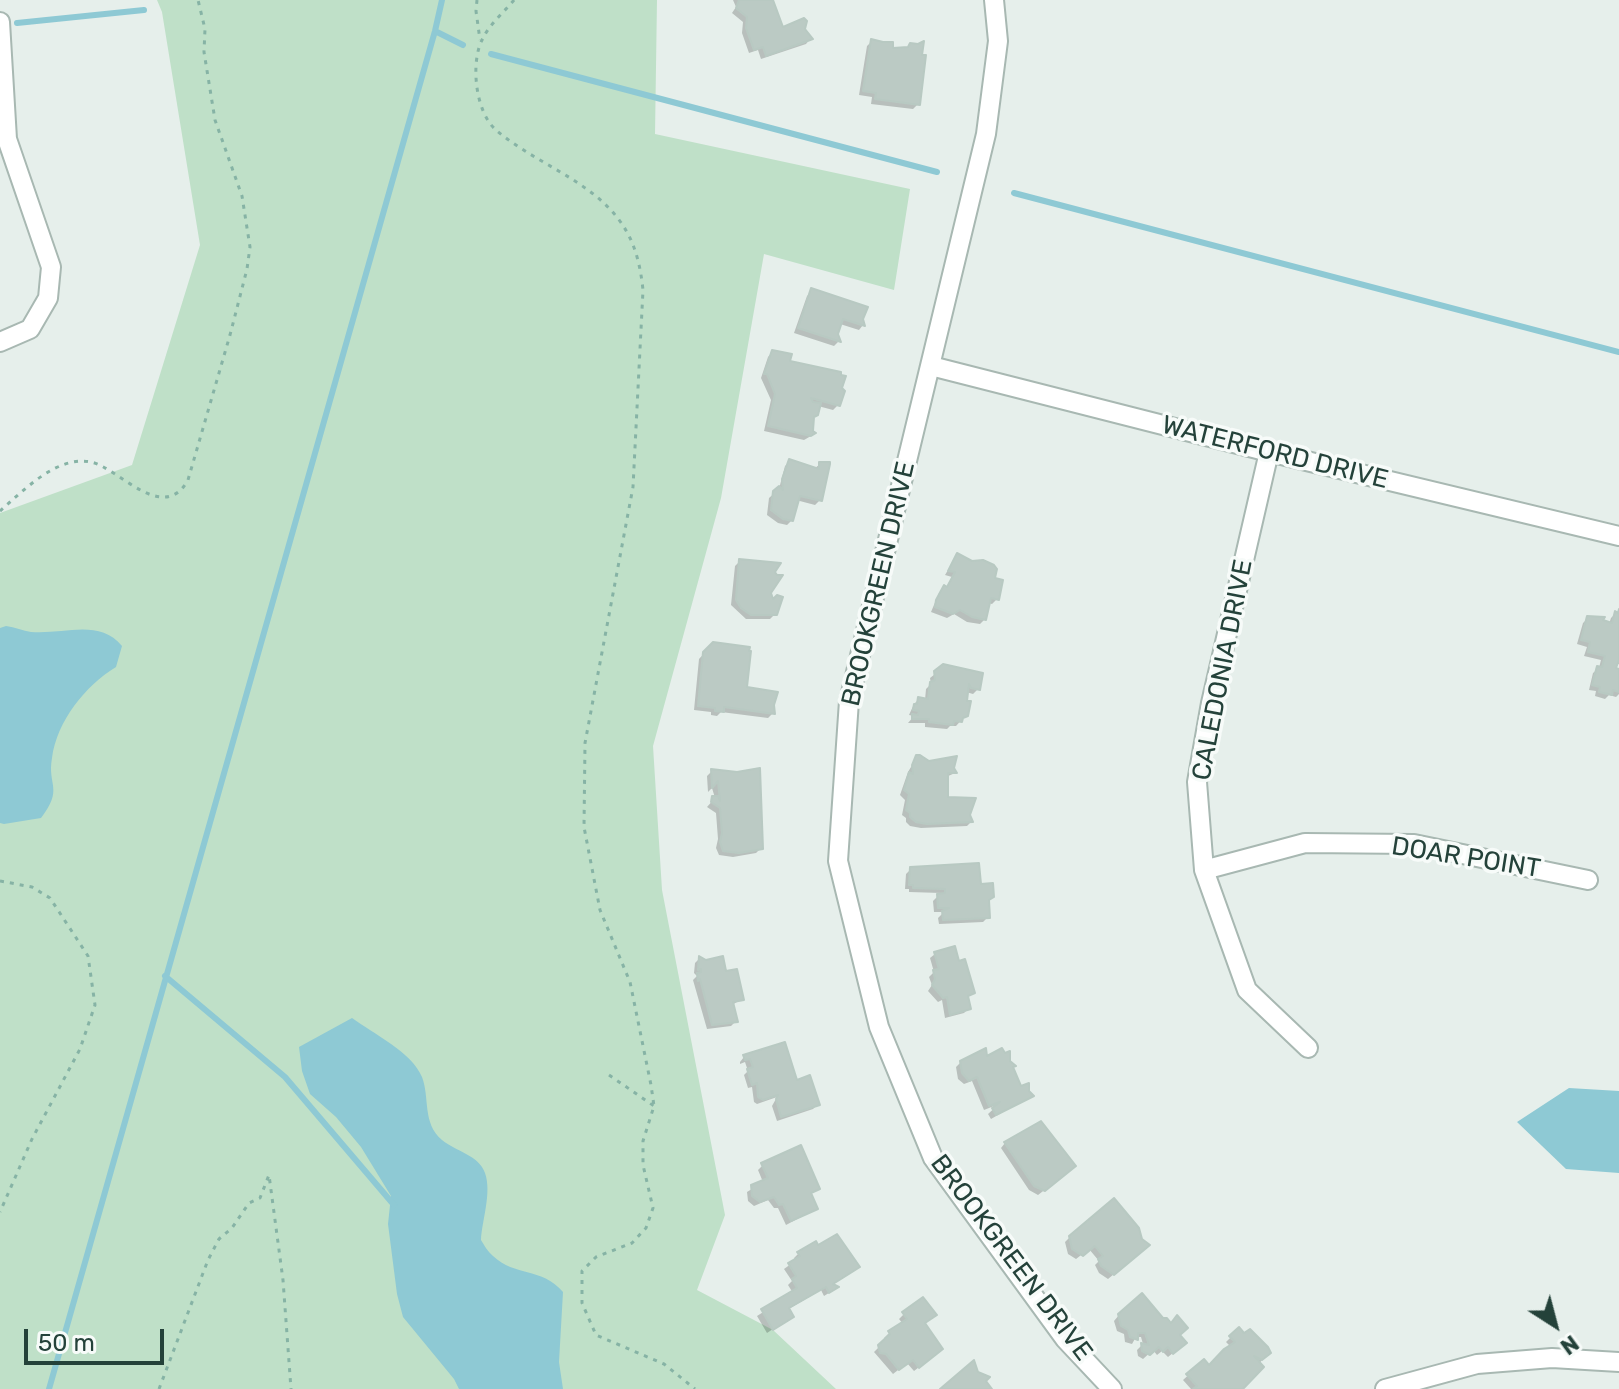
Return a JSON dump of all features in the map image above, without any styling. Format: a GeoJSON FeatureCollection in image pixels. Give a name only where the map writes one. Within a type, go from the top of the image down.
{"type":"FeatureCollection","features":[{"type":"Feature","properties":{"kind":"street","name":"BROOKGREEN DRIVE"},"geometry":{"type":"LineString","coordinates":[[994,0],[998,41],[986,134],[849,701],[838,861],[879,1027],[933,1158],[1065,1339],[1112,1389]]}},
{"type":"Feature","properties":{"kind":"street"},"geometry":{"type":"LineString","coordinates":[[0,22],[7,139],[51,267],[48,298],[30,329],[0,342]]}},
{"type":"Feature","properties":{"kind":"street","name":"WATERFORD DRIVE"},"geometry":{"type":"LineString","coordinates":[[931,366],[1269,452],[1619,536]]}},
{"type":"Feature","properties":{"kind":"street","name":"CALEDONIA DRIVE"},"geometry":{"type":"LineString","coordinates":[[1269,452],[1211,703],[1197,782],[1204,870],[1247,990],[1308,1048]]}},
{"type":"Feature","properties":{"kind":"street","name":"DOAR POINT"},"geometry":{"type":"LineString","coordinates":[[1204,870],[1305,843],[1414,844],[1588,880]]}},
{"type":"Feature","properties":{"kind":"street"},"geometry":{"type":"LineString","coordinates":[[1385,1389],[1477,1364],[1552,1358],[1619,1362]]}},
{"type":"Feature","properties":{"kind":"path"},"geometry":{"type":"LineString","coordinates":[[0,511],[52,470],[69,463],[90,462],[154,496],[174,494],[188,480],[230,335],[250,247],[242,196],[215,120],[204,52],[205,29],[198,0]]}},
{"type":"Feature","properties":{"kind":"path"},"geometry":{"type":"LineString","coordinates":[[477,0],[480,43]]}},
{"type":"Feature","properties":{"kind":"path"},"geometry":{"type":"LineString","coordinates":[[514,0],[476,52],[475,84],[494,128],[579,185],[614,213],[626,229],[640,260],[643,290],[633,487],[585,743],[584,827],[600,910],[630,982],[654,1106],[643,1141],[643,1165],[653,1208],[646,1228],[632,1243],[596,1257],[582,1271],[582,1303],[596,1335],[664,1364],[695,1389]]}},
{"type":"Feature","properties":{"kind":"path"},"geometry":{"type":"LineString","coordinates":[[0,881],[32,887],[50,898],[88,956],[95,1005],[80,1049],[32,1139],[0,1212]]}},
{"type":"Feature","properties":{"kind":"path"},"geometry":{"type":"LineString","coordinates":[[609,1075],[654,1106]]}},
{"type":"Feature","properties":{"kind":"path"},"geometry":{"type":"LineString","coordinates":[[159,1389],[208,1260],[219,1239],[232,1228],[249,1203],[260,1198],[269,1175],[283,1280],[291,1389]]}},
{"type":"Feature","properties":{"kind":"green space"},"geometry":{"type":"Polygon","coordinates":[[[157,0],[657,0],[655,134],[910,189],[894,290],[764,254],[721,498],[653,746],[662,890],[725,1215],[697,1290],[773,1330],[836,1389],[0,1389],[0,513],[132,465],[200,245],[162,12],[157,0]]]}},
{"type":"Feature","properties":{"kind":"water"},"geometry":{"type":"Polygon","coordinates":[[[6,626],[31,632],[92,630],[113,637],[122,646],[116,667],[83,694],[60,731],[52,758],[53,793],[48,808],[41,818],[4,824],[0,823],[0,628],[6,626]]]}},
{"type":"Feature","properties":{"kind":"water"},"geometry":{"type":"Polygon","coordinates":[[[352,1018],[410,1059],[422,1077],[429,1118],[436,1133],[482,1167],[487,1189],[481,1240],[488,1250],[501,1263],[546,1279],[563,1292],[559,1362],[563,1389],[459,1389],[403,1317],[388,1224],[391,1196],[361,1147],[336,1117],[310,1094],[302,1071],[299,1047],[352,1018]]]}},
{"type":"Feature","properties":{"kind":"water"},"geometry":{"type":"Polygon","coordinates":[[[1569,1088],[1619,1091],[1619,1173],[1566,1169],[1517,1122],[1569,1088]]]}},
{"type":"Feature","properties":{"kind":"building"},"geometry":{"type":"Polygon","coordinates":[[[739,0],[773,0],[783,27],[804,18],[807,21],[805,29],[813,39],[766,56],[763,47],[754,50],[746,28],[747,17],[736,8],[739,0]]]}},
{"type":"Feature","properties":{"kind":"building"},"geometry":{"type":"Polygon","coordinates":[[[871,39],[893,42],[893,48],[924,41],[922,55],[926,55],[920,105],[875,99],[876,93],[863,91],[871,39]]]}},
{"type":"Feature","properties":{"kind":"building"},"geometry":{"type":"Polygon","coordinates":[[[811,288],[868,307],[863,319],[865,326],[843,319],[838,334],[841,342],[798,328],[811,288]]]}},
{"type":"Feature","properties":{"kind":"building"},"geometry":{"type":"Polygon","coordinates":[[[772,350],[792,354],[790,361],[841,372],[846,376],[840,406],[811,398],[813,402],[821,403],[818,415],[814,417],[813,431],[816,433],[811,436],[768,426],[775,394],[767,374],[764,374],[772,350]]]}},
{"type":"Feature","properties":{"kind":"building"},"geometry":{"type":"Polygon","coordinates":[[[789,459],[819,469],[819,462],[830,462],[822,501],[800,496],[793,521],[783,519],[771,510],[773,491],[779,486],[783,490],[782,479],[789,459]]]}},
{"type":"Feature","properties":{"kind":"building"},"geometry":{"type":"Polygon","coordinates":[[[957,553],[972,561],[983,560],[994,565],[997,569],[995,578],[1003,580],[999,600],[991,598],[986,620],[960,610],[953,614],[935,607],[944,585],[947,587],[955,572],[948,571],[957,553]]]}},
{"type":"Feature","properties":{"kind":"building"},"geometry":{"type":"Polygon","coordinates":[[[739,559],[781,563],[775,572],[783,575],[771,593],[773,599],[777,595],[783,597],[777,615],[751,615],[741,608],[736,600],[739,559]]]}},
{"type":"Feature","properties":{"kind":"building"},"geometry":{"type":"Polygon","coordinates":[[[1619,609],[1619,660],[1616,668],[1619,669],[1619,692],[1613,690],[1612,695],[1599,692],[1600,687],[1592,685],[1597,666],[1602,667],[1605,656],[1588,652],[1590,642],[1581,640],[1587,616],[1605,617],[1603,620],[1612,623],[1615,611],[1618,613],[1619,609]]]}},
{"type":"Feature","properties":{"kind":"building"},"geometry":{"type":"Polygon","coordinates":[[[713,642],[750,647],[747,687],[778,692],[775,714],[724,707],[724,712],[698,706],[703,652],[713,642]]]}},
{"type":"Feature","properties":{"kind":"building"},"geometry":{"type":"Polygon","coordinates":[[[943,664],[983,673],[980,690],[971,688],[969,684],[967,701],[971,701],[968,716],[962,722],[954,721],[953,725],[929,722],[929,719],[912,719],[912,714],[918,715],[919,711],[913,710],[914,704],[917,704],[918,697],[928,699],[930,682],[935,680],[934,671],[943,664]]]}},
{"type":"Feature","properties":{"kind":"building"},"geometry":{"type":"Polygon","coordinates":[[[916,755],[929,761],[957,756],[954,768],[957,773],[948,773],[948,797],[976,798],[970,815],[973,822],[927,824],[910,817],[906,810],[909,794],[904,790],[909,772],[913,774],[916,755]]]}},
{"type":"Feature","properties":{"kind":"building"},"geometry":{"type":"Polygon","coordinates":[[[760,768],[763,849],[739,853],[723,851],[720,808],[711,802],[712,796],[718,796],[720,801],[718,781],[712,788],[711,769],[737,772],[760,768]]]}},
{"type":"Feature","properties":{"kind":"building"},"geometry":{"type":"Polygon","coordinates":[[[979,863],[981,884],[993,883],[994,897],[989,900],[990,918],[943,920],[942,911],[949,908],[938,908],[937,894],[945,893],[945,889],[913,888],[909,885],[910,867],[979,863]]]}},
{"type":"Feature","properties":{"kind":"building"},"geometry":{"type":"Polygon","coordinates":[[[955,946],[959,961],[965,959],[975,993],[968,996],[971,1009],[950,1015],[947,997],[943,998],[932,985],[935,979],[933,970],[939,969],[934,952],[955,946]]]}},
{"type":"Feature","properties":{"kind":"building"},"geometry":{"type":"Polygon","coordinates":[[[699,956],[706,960],[723,956],[726,971],[737,969],[744,1000],[733,1002],[738,1022],[712,1025],[700,979],[698,981],[697,973],[701,972],[701,969],[698,970],[699,956]]]}},
{"type":"Feature","properties":{"kind":"building"},"geometry":{"type":"Polygon","coordinates":[[[785,1042],[797,1080],[810,1075],[820,1105],[781,1117],[776,1099],[778,1095],[763,1100],[758,1097],[757,1083],[752,1085],[747,1069],[753,1067],[750,1059],[745,1060],[743,1055],[785,1042]]]}},
{"type":"Feature","properties":{"kind":"building"},"geometry":{"type":"Polygon","coordinates":[[[986,1048],[987,1056],[1002,1048],[1005,1053],[1010,1051],[1010,1061],[1016,1066],[1013,1067],[1021,1086],[1029,1083],[1029,1091],[1034,1096],[996,1115],[992,1108],[1000,1102],[989,1106],[977,1077],[969,1081],[962,1073],[960,1061],[986,1048]]]}},
{"type":"Feature","properties":{"kind":"building"},"geometry":{"type":"Polygon","coordinates":[[[1041,1121],[1076,1166],[1045,1191],[1034,1186],[1004,1142],[1041,1121]]]}},
{"type":"Feature","properties":{"kind":"building"},"geometry":{"type":"Polygon","coordinates":[[[801,1145],[820,1189],[811,1193],[818,1209],[791,1221],[783,1204],[779,1205],[774,1197],[760,1202],[752,1196],[751,1185],[768,1178],[761,1163],[801,1145]]]}},
{"type":"Feature","properties":{"kind":"building"},"geometry":{"type":"Polygon","coordinates":[[[1114,1198],[1139,1228],[1142,1239],[1150,1245],[1114,1275],[1101,1266],[1098,1259],[1103,1256],[1095,1246],[1083,1256],[1072,1249],[1069,1236],[1114,1198]]]}},
{"type":"Feature","properties":{"kind":"building"},"geometry":{"type":"Polygon","coordinates":[[[837,1234],[860,1267],[833,1284],[839,1287],[829,1293],[826,1287],[789,1308],[794,1317],[773,1330],[761,1309],[797,1288],[792,1279],[796,1276],[788,1263],[800,1256],[797,1252],[837,1234]]]}},
{"type":"Feature","properties":{"kind":"building"},"geometry":{"type":"Polygon","coordinates":[[[1142,1293],[1163,1318],[1171,1323],[1177,1315],[1188,1328],[1180,1335],[1187,1343],[1173,1354],[1168,1347],[1163,1352],[1159,1347],[1150,1355],[1142,1351],[1141,1343],[1149,1345],[1145,1333],[1138,1333],[1138,1340],[1130,1337],[1128,1330],[1121,1326],[1118,1314],[1142,1293]]]}},
{"type":"Feature","properties":{"kind":"building"},"geometry":{"type":"Polygon","coordinates":[[[923,1297],[937,1315],[925,1323],[943,1349],[919,1368],[913,1360],[899,1370],[886,1354],[880,1353],[878,1345],[890,1334],[888,1331],[907,1319],[902,1312],[923,1297]]]}},
{"type":"Feature","properties":{"kind":"building"},"geometry":{"type":"Polygon","coordinates":[[[1239,1327],[1244,1333],[1250,1329],[1268,1347],[1271,1353],[1262,1360],[1254,1356],[1264,1367],[1243,1389],[1193,1389],[1197,1386],[1186,1374],[1204,1359],[1209,1365],[1235,1342],[1229,1336],[1239,1327]]]}},
{"type":"Feature","properties":{"kind":"building"},"geometry":{"type":"Polygon","coordinates":[[[974,1360],[978,1372],[990,1377],[986,1381],[992,1389],[940,1389],[974,1360]]]}},
{"type":"Feature","properties":{"kind":"waterway"},"geometry":{"type":"LineString","coordinates":[[49,1389],[442,0]]}},
{"type":"Feature","properties":{"kind":"waterway"},"geometry":{"type":"LineString","coordinates":[[17,23],[144,10]]}},
{"type":"Feature","properties":{"kind":"waterway"},"geometry":{"type":"LineString","coordinates":[[435,31],[463,45]]}},
{"type":"Feature","properties":{"kind":"waterway"},"geometry":{"type":"LineString","coordinates":[[491,54],[937,172]]}},
{"type":"Feature","properties":{"kind":"waterway"},"geometry":{"type":"LineString","coordinates":[[1014,193],[1619,352]]}},
{"type":"Feature","properties":{"kind":"waterway"},"geometry":{"type":"LineString","coordinates":[[165,976],[285,1077],[394,1205]]}}]}
